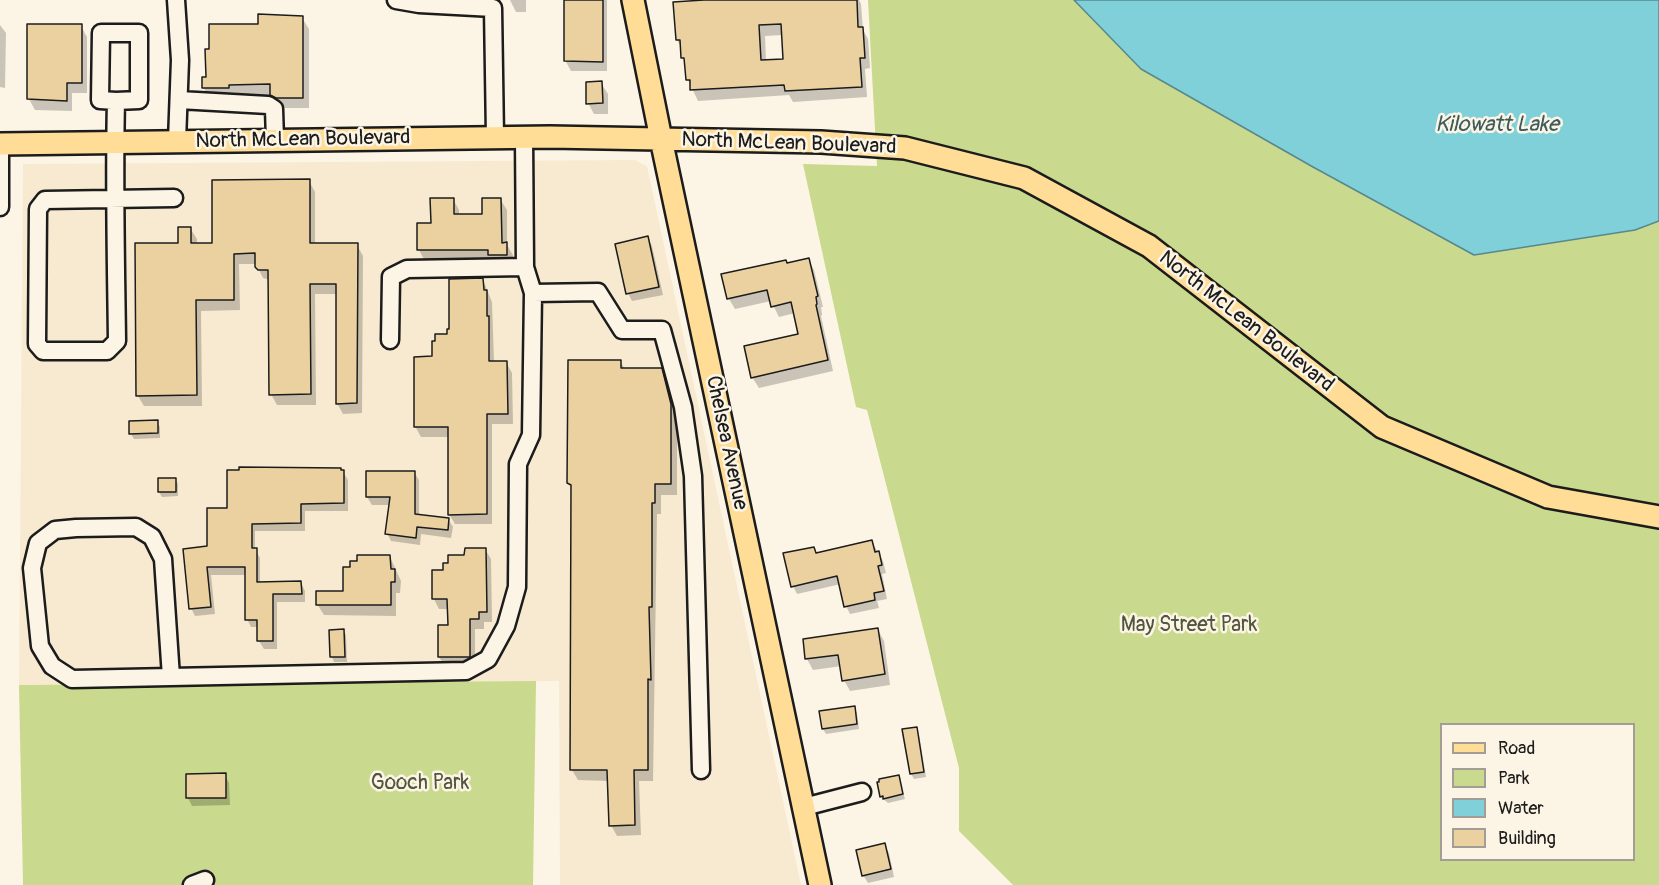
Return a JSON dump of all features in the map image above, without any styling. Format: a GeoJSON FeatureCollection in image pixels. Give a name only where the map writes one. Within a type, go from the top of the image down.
{"type":"FeatureCollection","features":[{"type":"Feature","properties":{"kind":"main road","name":"Chelsea Avenue"},"geometry":{"type":"LineString","coordinates":[[633,0],[820,885]]}},
{"type":"Feature","properties":{"kind":"main road","name":"North McLean Boulevard"},"geometry":{"type":"LineString","coordinates":[[0,144],[524,137],[821,142],[905,148],[1024,178],[1149,246],[1382,428],[1548,496],[1659,518]]}},
{"type":"Feature","properties":{"kind":"street"},"geometry":{"type":"LineString","coordinates":[[176,0],[180,60],[177,141]]}},
{"type":"Feature","properties":{"kind":"street"},"geometry":{"type":"LineString","coordinates":[[396,0],[419,4],[493,8],[495,137]]}},
{"type":"Feature","properties":{"kind":"street"},"geometry":{"type":"LineString","coordinates":[[100,33],[139,33],[139,100],[116,101],[100,100],[100,33]]}},
{"type":"Feature","properties":{"kind":"street"},"geometry":{"type":"LineString","coordinates":[[179,100],[268,105],[274,109],[275,140]]}},
{"type":"Feature","properties":{"kind":"street"},"geometry":{"type":"LineString","coordinates":[[116,101],[115,142],[116,199],[117,341],[107,351],[43,351],[38,344],[38,209],[45,200],[116,199],[174,198]]}},
{"type":"Feature","properties":{"kind":"street"},"geometry":{"type":"LineString","coordinates":[[171,677],[163,559],[152,537],[136,527],[76,528],[55,530],[38,543],[32,568],[40,646],[52,666],[72,679],[171,677],[466,671],[488,659],[506,626],[518,587],[518,464],[531,435],[533,292],[525,267],[524,137]]}},
{"type":"Feature","properties":{"kind":"street"},"geometry":{"type":"LineString","coordinates":[[0,144],[0,207]]}},
{"type":"Feature","properties":{"kind":"street"},"geometry":{"type":"LineString","coordinates":[[390,340],[391,277],[407,269],[525,267]]}},
{"type":"Feature","properties":{"kind":"street"},"geometry":{"type":"LineString","coordinates":[[533,292],[598,292],[622,330],[662,330],[683,407],[693,476],[701,770]]}},
{"type":"Feature","properties":{"kind":"street"},"geometry":{"type":"LineString","coordinates":[[804,807],[862,792]]}},
{"type":"Feature","properties":{"kind":"shaded area"},"geometry":{"type":"Polygon","coordinates":[[[635,160],[647,166],[801,885],[560,885],[559,681],[19,685],[23,164],[635,160]]]}},
{"type":"Feature","properties":{"kind":"green space","name":"May Street Park"},"geometry":{"type":"Polygon","coordinates":[[[868,0],[1074,0],[1141,69],[1474,255],[1635,230],[1659,221],[1659,885],[1013,885],[959,831],[959,768],[867,410],[856,407],[803,164],[877,166],[868,0]]]}},
{"type":"Feature","properties":{"kind":"green space","name":"Gooch Park"},"geometry":{"type":"Polygon","coordinates":[[[536,681],[533,885],[23,885],[19,685],[536,681]]]}},
{"type":"Feature","properties":{"kind":"water","name":"Kilowatt Lake"},"geometry":{"type":"Polygon","coordinates":[[[1074,0],[1659,0],[1659,221],[1635,230],[1474,255],[1141,69],[1074,0]]]}},
{"type":"Feature","properties":{"kind":"building"},"geometry":{"type":"Polygon","coordinates":[[[564,0],[603,0],[603,62],[564,61],[564,0]]]}},
{"type":"Feature","properties":{"kind":"building"},"geometry":{"type":"Polygon","coordinates":[[[857,0],[858,27],[863,27],[865,58],[860,58],[862,87],[785,91],[784,85],[690,90],[690,80],[686,80],[684,58],[681,58],[680,40],[676,40],[673,2],[857,0]],[[781,24],[759,25],[761,60],[783,59],[781,24]]]}},
{"type":"Feature","properties":{"kind":"building"},"geometry":{"type":"Polygon","coordinates":[[[258,14],[303,16],[303,98],[276,98],[270,95],[270,84],[202,88],[202,77],[206,77],[205,49],[209,49],[209,24],[258,24],[258,14]]]}},
{"type":"Feature","properties":{"kind":"building"},"geometry":{"type":"Polygon","coordinates":[[[27,24],[82,24],[82,83],[67,83],[67,101],[27,99],[27,24]]]}},
{"type":"Feature","properties":{"kind":"building"},"geometry":{"type":"Polygon","coordinates":[[[602,81],[603,103],[586,104],[586,82],[602,81]]]}},
{"type":"Feature","properties":{"kind":"building"},"geometry":{"type":"Polygon","coordinates":[[[310,179],[310,243],[358,243],[357,403],[336,404],[336,284],[310,284],[311,394],[269,395],[268,270],[258,270],[255,267],[255,253],[234,254],[234,300],[196,300],[197,395],[136,396],[135,243],[178,243],[178,227],[191,227],[191,243],[212,243],[212,180],[310,179]]]}},
{"type":"Feature","properties":{"kind":"building"},"geometry":{"type":"Polygon","coordinates":[[[430,198],[454,198],[454,214],[482,214],[482,198],[501,198],[502,243],[507,242],[507,255],[488,255],[488,250],[417,250],[417,223],[431,223],[430,198]]]}},
{"type":"Feature","properties":{"kind":"building"},"geometry":{"type":"Polygon","coordinates":[[[648,236],[659,287],[626,294],[615,244],[648,236]]]}},
{"type":"Feature","properties":{"kind":"building"},"geometry":{"type":"Polygon","coordinates":[[[809,258],[818,296],[816,305],[828,360],[751,378],[744,346],[798,334],[791,302],[771,307],[767,290],[727,299],[721,274],[786,260],[787,263],[809,258]]]}},
{"type":"Feature","properties":{"kind":"building"},"geometry":{"type":"Polygon","coordinates":[[[483,278],[484,290],[487,290],[487,316],[489,316],[489,361],[507,361],[508,414],[487,414],[487,514],[448,515],[448,427],[414,427],[414,357],[432,356],[432,341],[435,341],[435,334],[447,334],[447,329],[449,329],[449,279],[483,278]]]}},
{"type":"Feature","properties":{"kind":"building"},"geometry":{"type":"Polygon","coordinates":[[[568,360],[621,360],[621,368],[662,368],[671,404],[671,484],[655,484],[655,503],[652,503],[648,770],[634,770],[635,825],[609,826],[607,770],[570,770],[571,485],[567,483],[568,360]]]}},
{"type":"Feature","properties":{"kind":"building"},"geometry":{"type":"Polygon","coordinates":[[[158,420],[158,433],[129,434],[129,421],[158,420]]]}},
{"type":"Feature","properties":{"kind":"building"},"geometry":{"type":"Polygon","coordinates":[[[239,467],[341,468],[344,470],[344,503],[301,504],[301,523],[252,524],[252,548],[257,548],[257,582],[301,581],[302,594],[273,594],[273,641],[257,641],[257,620],[245,620],[245,567],[207,567],[211,607],[189,609],[183,549],[207,546],[207,508],[227,508],[227,470],[239,470],[239,467]]]}},
{"type":"Feature","properties":{"kind":"building"},"geometry":{"type":"Polygon","coordinates":[[[366,471],[415,471],[415,514],[449,518],[448,530],[417,527],[416,538],[385,534],[390,497],[366,497],[366,471]]]}},
{"type":"Feature","properties":{"kind":"building"},"geometry":{"type":"Polygon","coordinates":[[[158,478],[176,478],[176,492],[158,492],[158,478]]]}},
{"type":"Feature","properties":{"kind":"building"},"geometry":{"type":"Polygon","coordinates":[[[872,540],[875,552],[879,551],[882,565],[878,566],[884,591],[874,593],[875,600],[844,607],[837,576],[791,587],[783,553],[814,547],[816,553],[872,540]]]}},
{"type":"Feature","properties":{"kind":"building"},"geometry":{"type":"Polygon","coordinates":[[[465,548],[486,548],[487,612],[479,612],[479,619],[470,619],[470,657],[438,657],[438,625],[448,625],[447,599],[432,599],[432,570],[443,570],[443,563],[448,563],[448,555],[464,555],[465,548]]]}},
{"type":"Feature","properties":{"kind":"building"},"geometry":{"type":"Polygon","coordinates":[[[357,555],[390,555],[391,569],[395,569],[395,582],[391,582],[391,605],[316,605],[316,591],[343,591],[343,567],[350,567],[350,561],[357,561],[357,555]]]}},
{"type":"Feature","properties":{"kind":"building"},"geometry":{"type":"Polygon","coordinates":[[[878,628],[885,674],[842,681],[838,655],[805,659],[803,639],[878,628]]]}},
{"type":"Feature","properties":{"kind":"building"},"geometry":{"type":"Polygon","coordinates":[[[344,629],[345,657],[330,657],[329,630],[344,629]]]}},
{"type":"Feature","properties":{"kind":"building"},"geometry":{"type":"Polygon","coordinates":[[[855,706],[857,724],[822,729],[819,711],[855,706]]]}},
{"type":"Feature","properties":{"kind":"building"},"geometry":{"type":"Polygon","coordinates":[[[917,727],[924,772],[910,774],[902,729],[917,727]]]}},
{"type":"Feature","properties":{"kind":"building"},"geometry":{"type":"Polygon","coordinates":[[[226,773],[226,798],[186,798],[186,774],[226,773]]]}},
{"type":"Feature","properties":{"kind":"building"},"geometry":{"type":"Polygon","coordinates":[[[899,775],[903,794],[883,799],[883,796],[880,797],[877,782],[879,779],[899,775]]]}},
{"type":"Feature","properties":{"kind":"building"},"geometry":{"type":"Polygon","coordinates":[[[885,843],[891,869],[862,876],[856,850],[885,843]]]}}]}
